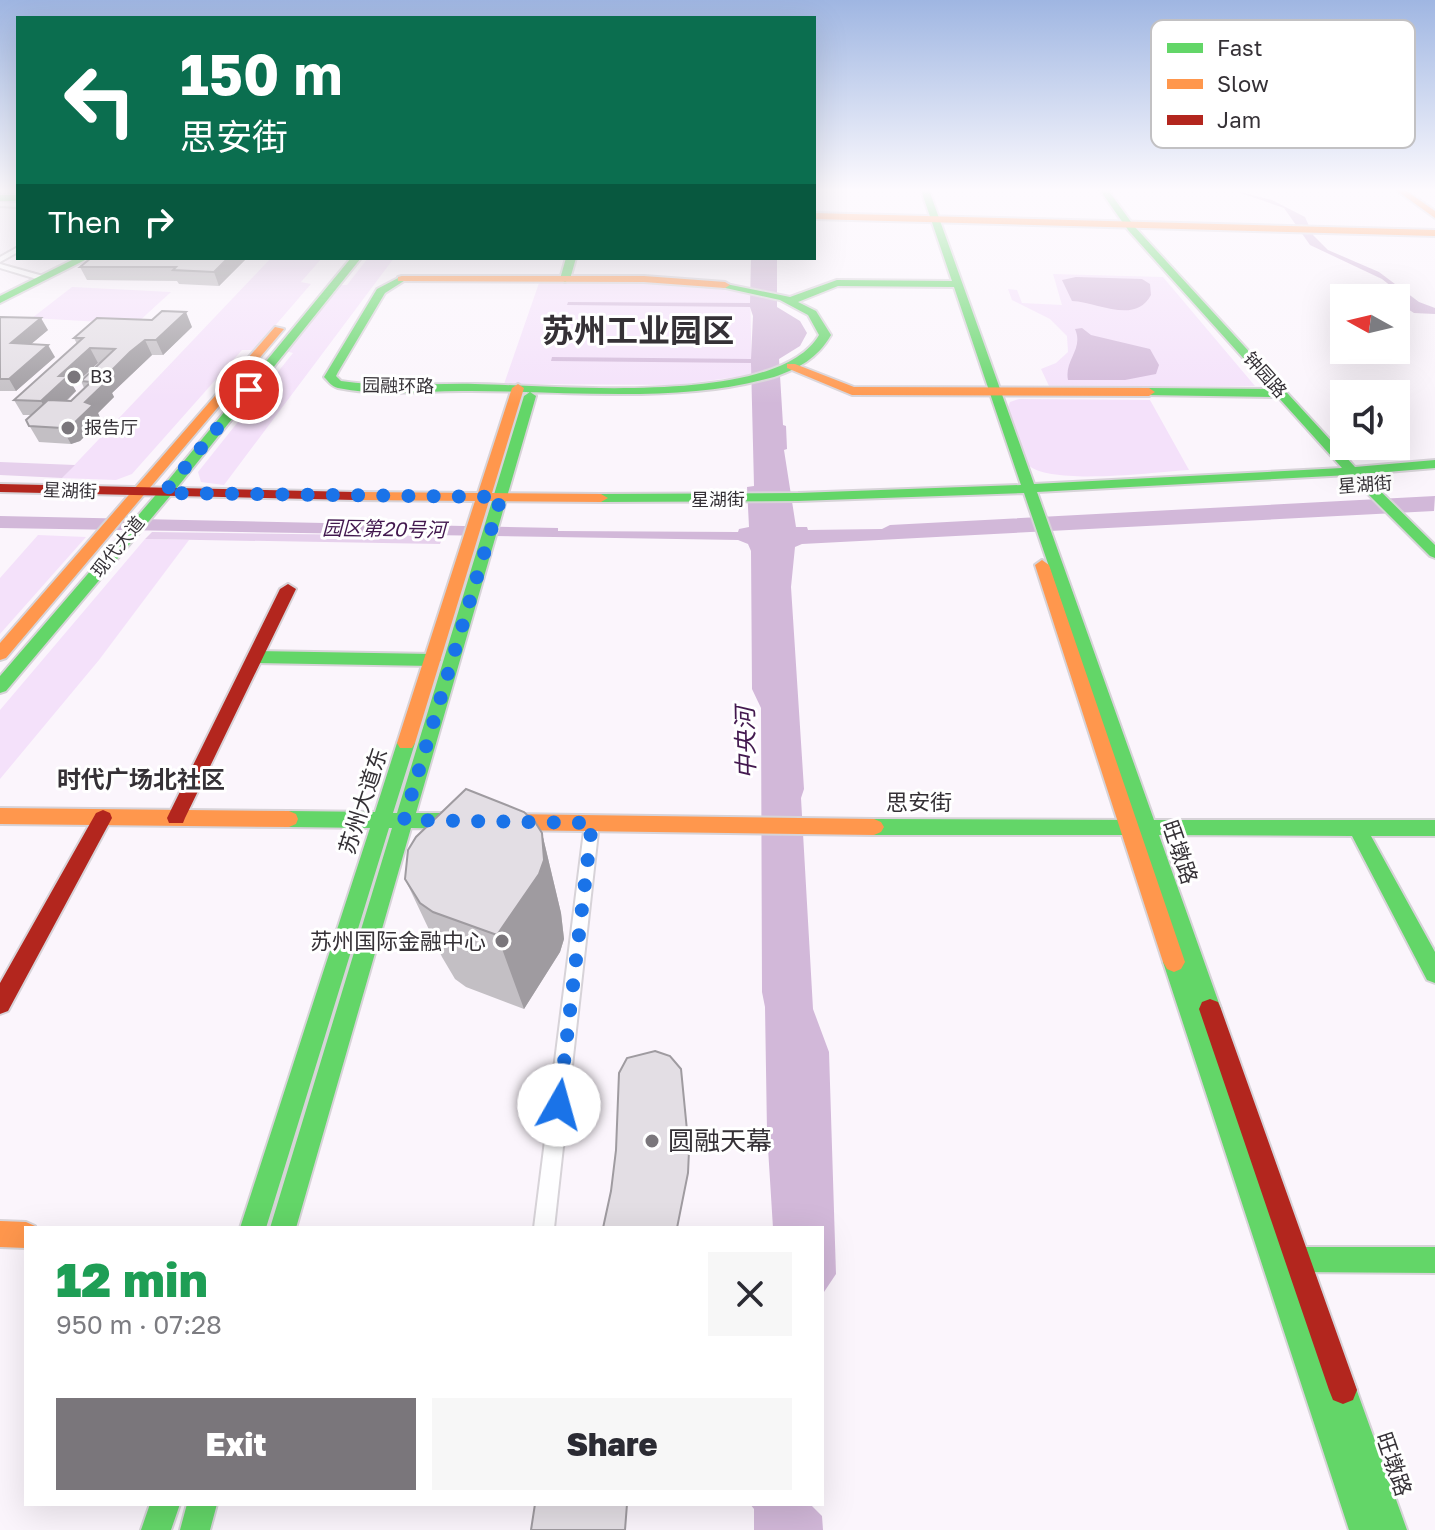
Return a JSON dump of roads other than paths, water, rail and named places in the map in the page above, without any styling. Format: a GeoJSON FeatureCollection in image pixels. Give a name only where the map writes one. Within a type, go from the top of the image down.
{"type":"FeatureCollection","features":[{"type":"Feature","properties":{"kind":"main road"},"geometry":{"type":"LineString","coordinates":[[0,300],[77,261]]}},
{"type":"Feature","properties":{"kind":"main road","name":"现代大道"},"geometry":{"type":"LineString","coordinates":[[0,687],[336,261]]}},
{"type":"Feature","properties":{"kind":"main road","name":"现代大道"},"geometry":{"type":"LineString","coordinates":[[0,654],[104,533],[139,509],[353,261]]}},
{"type":"Feature","properties":{"kind":"main road"},"geometry":{"type":"LineString","coordinates":[[559,279],[560,261]]}},
{"type":"Feature","properties":{"kind":"main road"},"geometry":{"type":"LineString","coordinates":[[559,279],[569,261]]}},
{"type":"Feature","properties":{"kind":"main road","name":"旺墩路"},"geometry":{"type":"LineString","coordinates":[[944,261],[1137,826],[1273,1259],[1364,1530]]}},
{"type":"Feature","properties":{"kind":"main road","name":"钟园路"},"geometry":{"type":"LineString","coordinates":[[1165,261],[1282,393],[1404,516],[1435,553]]}},
{"type":"Feature","properties":{"kind":"main road","name":"钟园路"},"geometry":{"type":"LineString","coordinates":[[1167,261],[1372,485]]}},
{"type":"Feature","properties":{"kind":"main road","name":"园融环路"},"geometry":{"type":"LineString","coordinates":[[409,279],[559,279],[686,280],[746,288],[788,300],[816,317],[825,335],[817,349],[787,367],[746,380],[663,389],[343,385],[330,376],[381,291],[391,282],[409,279]]}},
{"type":"Feature","properties":{"kind":"main road"},"geometry":{"type":"LineString","coordinates":[[788,300],[837,283],[952,284]]}},
{"type":"Feature","properties":{"kind":"main road"},"geometry":{"type":"LineString","coordinates":[[787,367],[852,391],[1282,393]]}},
{"type":"Feature","properties":{"kind":"main road","name":"苏州大道东"},"geometry":{"type":"LineString","coordinates":[[284,1226],[404,820],[525,388]]}},
{"type":"Feature","properties":{"kind":"main road","name":"星湖街"},"geometry":{"type":"LineString","coordinates":[[1372,485],[1435,464]]}},
{"type":"Feature","properties":{"kind":"main road","name":"星湖街"},"geometry":{"type":"LineString","coordinates":[[0,501],[139,509],[487,518],[742,506],[1028,503],[1435,479]]}},
{"type":"Feature","properties":{"kind":"main road","name":"星湖街"},"geometry":{"type":"LineString","coordinates":[[0,488],[139,509]]}},
{"type":"Feature","properties":{"kind":"main road","name":"钟园路"},"geometry":{"type":"LineString","coordinates":[[1404,516],[1435,539]]}},
{"type":"Feature","properties":{"kind":"main road","name":"苏州大道东"},"geometry":{"type":"LineString","coordinates":[[254,1226],[433,660],[487,518]]}},
{"type":"Feature","properties":{"kind":"main road"},"geometry":{"type":"LineString","coordinates":[[176,818],[288,589]]}},
{"type":"Feature","properties":{"kind":"main road"},"geometry":{"type":"LineString","coordinates":[[255,657],[433,660]]}},
{"type":"Feature","properties":{"kind":"main road","name":"思安街"},"geometry":{"type":"LineString","coordinates":[[0,816],[750,827],[1435,828]]}},
{"type":"Feature","properties":{"kind":"main road"},"geometry":{"type":"LineString","coordinates":[[0,1004],[103,818]]}},
{"type":"Feature","properties":{"kind":"main road","name":"旺墩路"},"geometry":{"type":"LineString","coordinates":[[1137,826],[1297,1259],[1392,1530]]}},
{"type":"Feature","properties":{"kind":"main road"},"geometry":{"type":"LineString","coordinates":[[1357,827],[1435,973]]}},
{"type":"Feature","properties":{"kind":"main road"},"geometry":{"type":"LineString","coordinates":[[0,1234],[24,1235]]}},
{"type":"Feature","properties":{"kind":"main road"},"geometry":{"type":"LineString","coordinates":[[1273,1259],[1435,1260]]}},
{"type":"Feature","properties":{"kind":"main road"},"geometry":{"type":"LineString","coordinates":[[156,1530],[164,1506]]}},
{"type":"Feature","properties":{"kind":"main road"},"geometry":{"type":"LineString","coordinates":[[195,1530],[201,1506]]}},
{"type":"Feature","properties":{"kind":"street"},"geometry":{"type":"LineString","coordinates":[[0,263],[40,278]]}},
{"type":"Feature","properties":{"kind":"street"},"geometry":{"type":"LineString","coordinates":[[544,1226],[592,823]]}},
{"type":"Feature","properties":{"kind":"water","name":"园区第20号河"},"geometry":{"type":"Polygon","coordinates":[[[751,261],[777,261],[777,307],[800,321],[807,333],[800,346],[779,359],[783,425],[786,426],[787,449],[784,450],[796,527],[807,527],[808,530],[882,529],[890,525],[1435,496],[1434,511],[802,544],[795,547],[791,587],[804,789],[801,798],[813,1009],[829,1052],[836,1274],[824,1292],[824,1226],[773,1226],[762,992],[761,708],[752,689],[751,551],[748,544],[738,540],[0,528],[0,516],[558,528],[558,531],[738,532],[749,527],[747,487],[754,486],[751,363],[551,361],[552,357],[751,359],[753,316],[750,307],[567,305],[568,302],[750,303],[751,261]]]}},
{"type":"Feature","properties":{"kind":"water"},"geometry":{"type":"Polygon","coordinates":[[[1345,261],[1354,261],[1379,272],[1395,284],[1388,284],[1345,261]]]}},
{"type":"Feature","properties":{"kind":"water"},"geometry":{"type":"Polygon","coordinates":[[[1076,277],[1142,279],[1150,284],[1151,295],[1136,309],[1126,310],[1072,301],[1062,280],[1076,277]]]}},
{"type":"Feature","properties":{"kind":"water"},"geometry":{"type":"Polygon","coordinates":[[[1410,295],[1435,308],[1435,314],[1410,310],[1410,295]]]}},
{"type":"Feature","properties":{"kind":"water"},"geometry":{"type":"Polygon","coordinates":[[[1082,328],[1091,335],[1150,349],[1159,365],[1156,374],[1125,380],[1068,380],[1077,343],[1075,329],[1082,328]]]}},
{"type":"Feature","properties":{"kind":"water"},"geometry":{"type":"Polygon","coordinates":[[[752,1506],[812,1506],[822,1516],[823,1530],[754,1530],[752,1506]]]}},
{"type":"Feature","properties":{"kind":"place","name":"B3"},"geometry":{"type":"Point","coordinates":[74,377]}},
{"type":"Feature","properties":{"kind":"place","name":"报告厅"},"geometry":{"type":"Point","coordinates":[68,428]}},
{"type":"Feature","properties":{"kind":"place","name":"苏州国际金融中心"},"geometry":{"type":"Point","coordinates":[502,941]}},
{"type":"Feature","properties":{"kind":"place","name":"圆融天幕"},"geometry":{"type":"Point","coordinates":[652,1141]}},
{"type":"Feature","properties":{"kind":"district","name":"苏州工业园区"},"geometry":{"type":"Point","coordinates":[638,331]}},
{"type":"Feature","properties":{"kind":"district","name":"时代广场北社区"},"geometry":{"type":"Point","coordinates":[141,780]}},
{"type":"Feature","properties":{"kind":"water label","name":"中央河"},"geometry":{"type":"Point","coordinates":[746,743]}}]}
